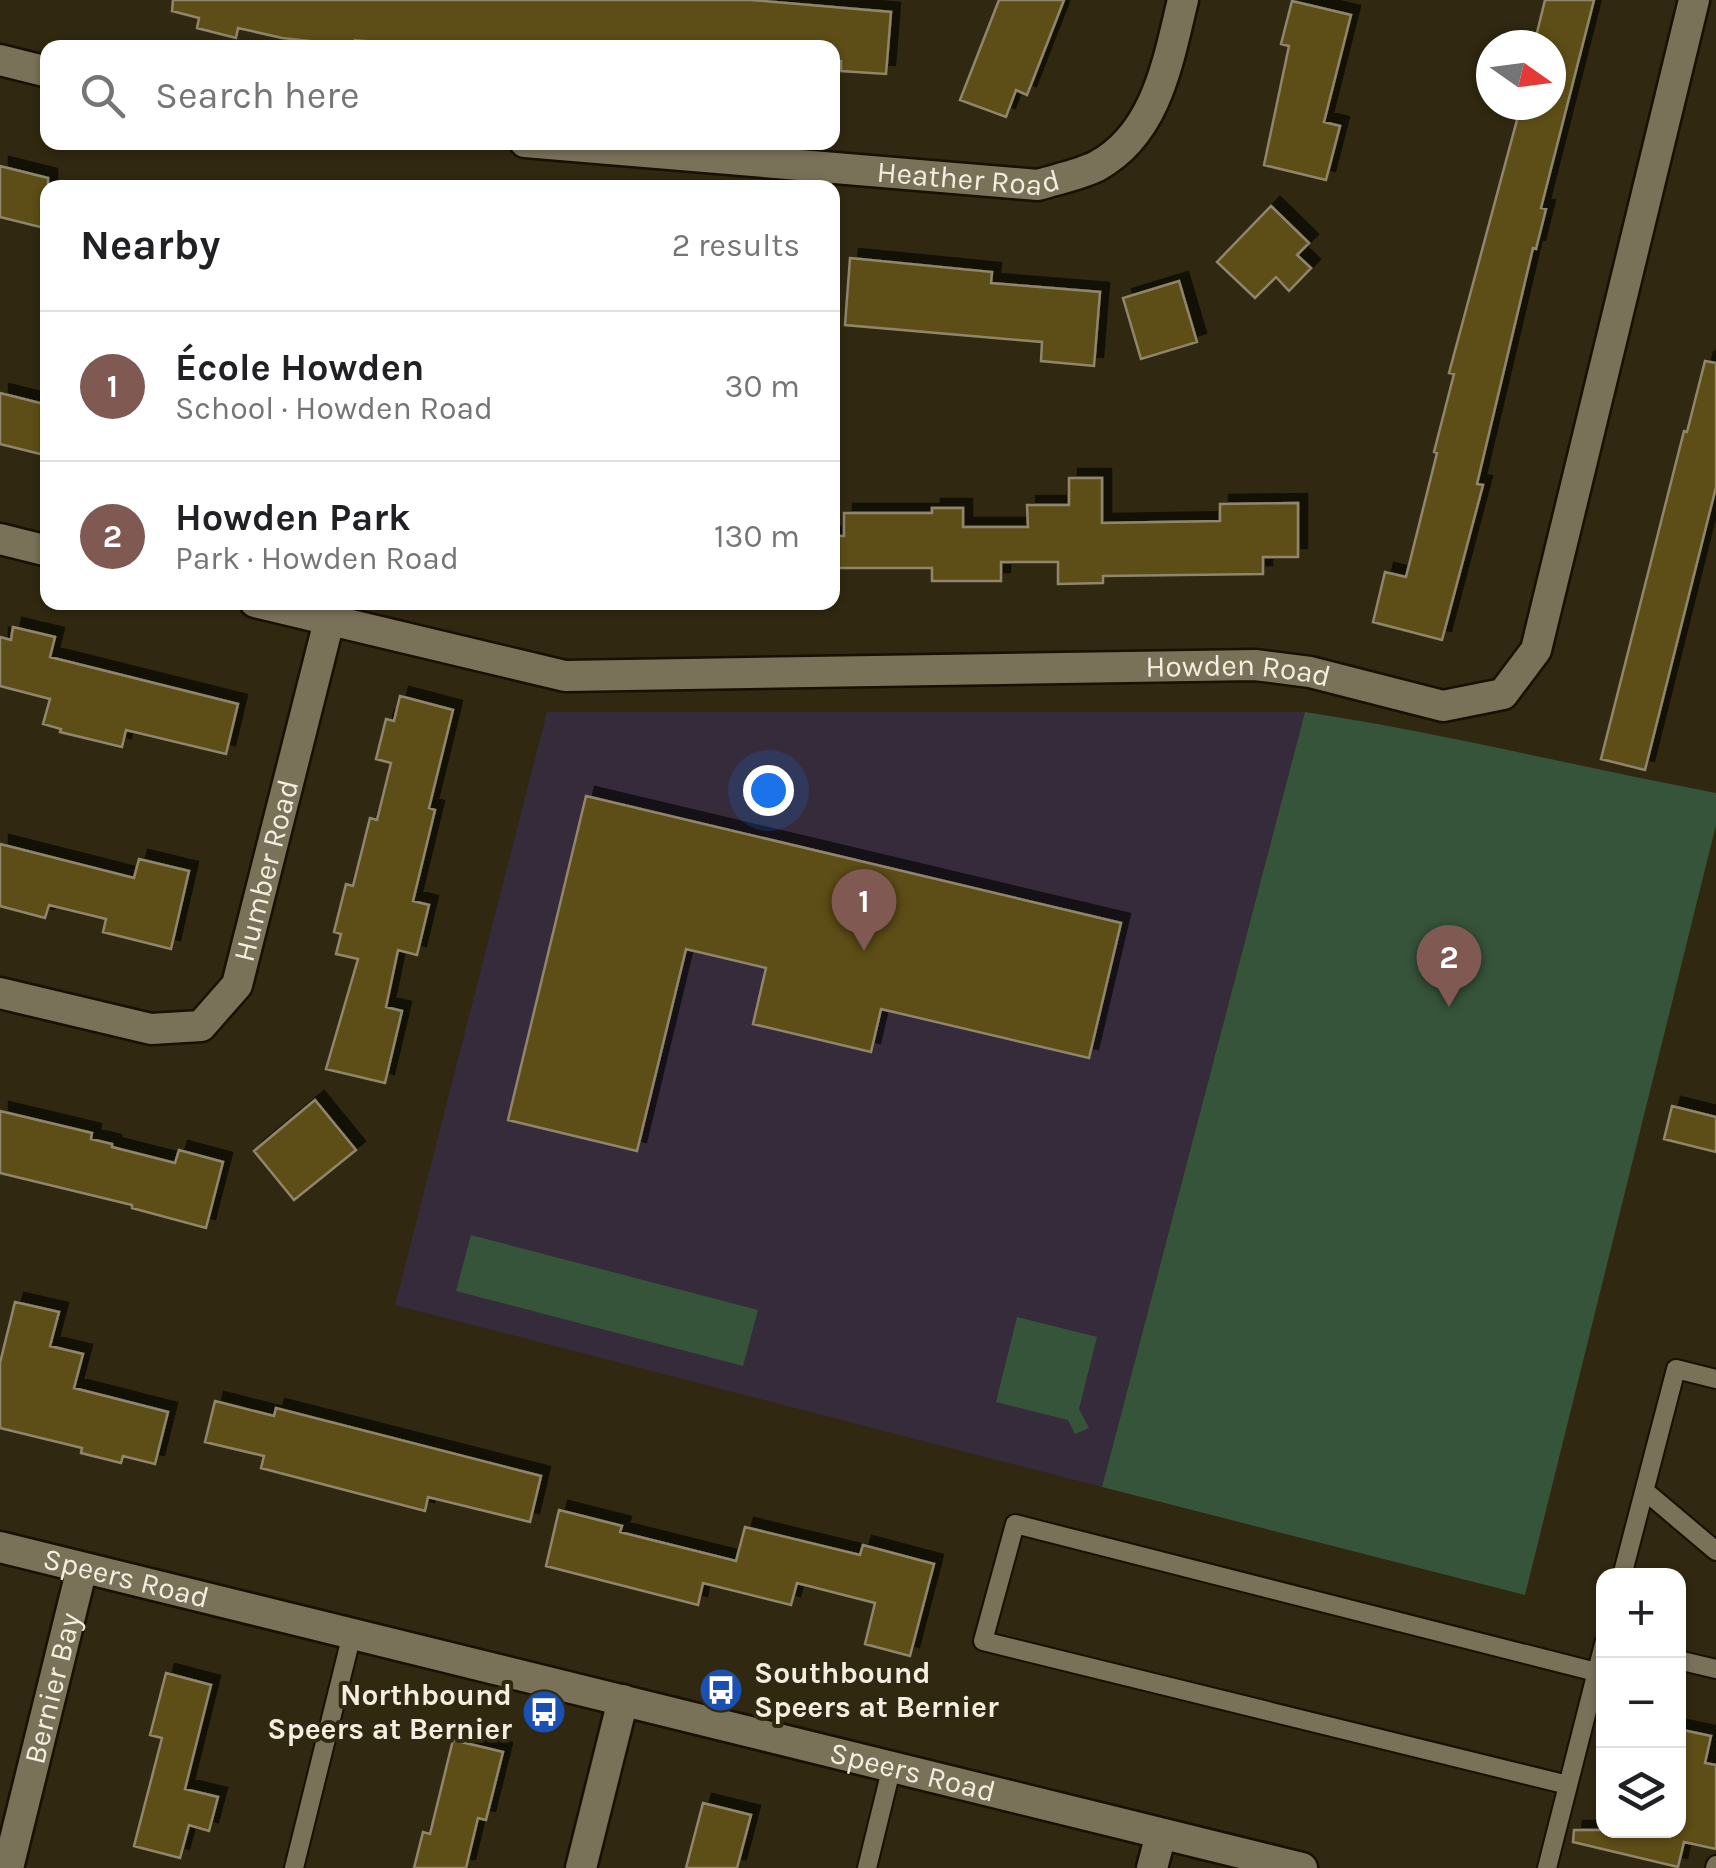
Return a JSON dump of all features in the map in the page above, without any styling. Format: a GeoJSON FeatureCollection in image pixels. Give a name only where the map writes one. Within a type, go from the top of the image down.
{"type":"FeatureCollection","features":[{"type":"Feature","properties":{"kind":"street","name":"Heather Road"},"geometry":{"type":"LineString","coordinates":[[621,150],[1038,185],[1097,166],[1140,130],[1164,76],[1183,0]]}},
{"type":"Feature","properties":{"kind":"street","name":"Howden Road"},"geometry":{"type":"LineString","coordinates":[[287,610],[564,676],[1255,665],[1310,672],[1444,706],[1503,694],[1536,650],[1694,0]]}},
{"type":"Feature","properties":{"kind":"street"},"geometry":{"type":"LineString","coordinates":[[1707,0],[1716,2]]}},
{"type":"Feature","properties":{"kind":"street"},"geometry":{"type":"LineString","coordinates":[[0,60],[40,70]]}},
{"type":"Feature","properties":{"kind":"street"},"geometry":{"type":"LineString","coordinates":[[0,540],[40,549]]}},
{"type":"Feature","properties":{"kind":"street","name":"Humber Road"},"geometry":{"type":"LineString","coordinates":[[0,992],[152,1030],[200,1026],[238,986],[329,621]]}},
{"type":"Feature","properties":{"kind":"street","name":"Speers Road"},"geometry":{"type":"LineString","coordinates":[[0,1547],[1302,1868]]}},
{"type":"Feature","properties":{"kind":"street","name":"Bernier Bay"},"geometry":{"type":"LineString","coordinates":[[8,1868],[82,1568]]}},
{"type":"Feature","properties":{"kind":"street"},"geometry":{"type":"LineString","coordinates":[[581,1868],[622,1700]]}},
{"type":"Feature","properties":{"kind":"street"},"geometry":{"type":"LineString","coordinates":[[1152,1868],[1161,1834]]}},
{"type":"Feature","properties":{"kind":"lane"},"geometry":{"type":"LineString","coordinates":[[1624,1568],[1676,1369],[1716,1379]]}},
{"type":"Feature","properties":{"kind":"lane"},"geometry":{"type":"LineString","coordinates":[[1645,1491],[1716,1551]]}},
{"type":"Feature","properties":{"kind":"lane"},"geometry":{"type":"LineString","coordinates":[[1547,1868],[1568,1786],[1596,1672],[1015,1524],[983,1641],[1568,1786]]}},
{"type":"Feature","properties":{"kind":"lane"},"geometry":{"type":"LineString","coordinates":[[294,1868],[352,1634]]}},
{"type":"Feature","properties":{"kind":"lane"},"geometry":{"type":"LineString","coordinates":[[1686,1662],[1716,1669]]}},
{"type":"Feature","properties":{"kind":"lane"},"geometry":{"type":"LineString","coordinates":[[867,1868],[892,1766]]}},
{"type":"Feature","properties":{"kind":"shaded area"},"geometry":{"type":"Polygon","coordinates":[[[547,712],[1305,712],[1102,1487],[395,1305],[547,712]]]}},
{"type":"Feature","properties":{"kind":"green space"},"geometry":{"type":"Polygon","coordinates":[[[1305,712],[1716,793],[1716,825],[1525,1595],[1102,1487],[1305,712]]]}},
{"type":"Feature","properties":{"kind":"green space"},"geometry":{"type":"Polygon","coordinates":[[[471,1235],[758,1310],[743,1366],[456,1291],[471,1235]]]}},
{"type":"Feature","properties":{"kind":"green space"},"geometry":{"type":"Polygon","coordinates":[[[1017,1317],[1097,1337],[1079,1409],[1089,1428],[1075,1434],[1068,1420],[996,1402],[1017,1317]]]}},
{"type":"Feature","properties":{"kind":"building"},"geometry":{"type":"Polygon","coordinates":[[[173,0],[751,0],[891,12],[886,74],[841,71],[840,40],[301,40],[238,28],[236,38],[197,28],[199,18],[172,11],[173,0]]]}},
{"type":"Feature","properties":{"kind":"building"},"geometry":{"type":"Polygon","coordinates":[[[999,0],[1064,0],[1027,95],[1016,90],[1006,117],[960,100],[999,0]]]}},
{"type":"Feature","properties":{"kind":"building"},"geometry":{"type":"Polygon","coordinates":[[[1545,0],[1594,0],[1566,110],[1566,30],[1538,30],[1545,0]]]}},
{"type":"Feature","properties":{"kind":"building"},"geometry":{"type":"Polygon","coordinates":[[[1292,1],[1351,15],[1324,122],[1340,126],[1326,180],[1264,165],[1289,46],[1281,44],[1292,1]]]}},
{"type":"Feature","properties":{"kind":"building"},"geometry":{"type":"Polygon","coordinates":[[[1517,120],[1563,120],[1541,208],[1546,209],[1536,249],[1533,248],[1477,484],[1483,485],[1442,640],[1373,622],[1385,572],[1406,577],[1454,374],[1449,373],[1517,120]]]}},
{"type":"Feature","properties":{"kind":"building"},"geometry":{"type":"Polygon","coordinates":[[[0,166],[48,178],[40,180],[40,227],[0,217],[0,166]]]}},
{"type":"Feature","properties":{"kind":"building"},"geometry":{"type":"Polygon","coordinates":[[[1271,206],[1309,243],[1297,255],[1311,268],[1289,291],[1276,277],[1255,298],[1217,262],[1271,206]]]}},
{"type":"Feature","properties":{"kind":"building"},"geometry":{"type":"Polygon","coordinates":[[[850,258],[992,272],[991,283],[1100,292],[1094,366],[1041,361],[1042,342],[845,325],[850,258]]]}},
{"type":"Feature","properties":{"kind":"building"},"geometry":{"type":"Polygon","coordinates":[[[1179,281],[1197,342],[1141,359],[1123,298],[1179,281]]]}},
{"type":"Feature","properties":{"kind":"building"},"geometry":{"type":"Polygon","coordinates":[[[1705,361],[1716,363],[1716,487],[1645,770],[1601,759],[1705,361]]]}},
{"type":"Feature","properties":{"kind":"building"},"geometry":{"type":"Polygon","coordinates":[[[0,393],[40,403],[40,454],[0,444],[0,393]]]}},
{"type":"Feature","properties":{"kind":"building"},"geometry":{"type":"Polygon","coordinates":[[[1069,478],[1102,478],[1102,523],[1220,521],[1220,504],[1298,503],[1298,557],[1263,557],[1263,574],[1103,576],[1103,583],[1058,584],[1058,562],[1001,562],[1001,581],[932,581],[932,568],[840,568],[844,513],[932,513],[932,508],[963,508],[963,527],[1028,527],[1027,505],[1069,505],[1069,478]]]}},
{"type":"Feature","properties":{"kind":"building"},"geometry":{"type":"Polygon","coordinates":[[[13,627],[55,637],[50,657],[238,704],[226,754],[126,730],[122,747],[43,724],[50,699],[0,686],[0,637],[11,640],[13,627]]]}},
{"type":"Feature","properties":{"kind":"building"},"geometry":{"type":"Polygon","coordinates":[[[400,696],[453,710],[429,808],[435,810],[413,901],[429,905],[417,955],[398,950],[386,1007],[402,1011],[385,1083],[326,1069],[358,959],[336,954],[341,934],[334,932],[346,884],[353,886],[370,818],[377,820],[391,763],[376,759],[386,719],[394,721],[400,696]]]}},
{"type":"Feature","properties":{"kind":"building"},"geometry":{"type":"Polygon","coordinates":[[[586,796],[1121,923],[1089,1058],[881,1009],[871,1052],[753,1024],[766,968],[686,949],[637,1151],[508,1120],[586,796]]]}},
{"type":"Feature","properties":{"kind":"building"},"geometry":{"type":"Polygon","coordinates":[[[0,844],[134,878],[139,859],[189,871],[171,949],[103,932],[106,919],[49,905],[45,918],[0,906],[0,844]]]}},
{"type":"Feature","properties":{"kind":"building"},"geometry":{"type":"Polygon","coordinates":[[[315,1100],[356,1150],[294,1200],[254,1151],[315,1100]]]}},
{"type":"Feature","properties":{"kind":"building"},"geometry":{"type":"Polygon","coordinates":[[[1672,1106],[1716,1117],[1716,1152],[1664,1139],[1672,1106]]]}},
{"type":"Feature","properties":{"kind":"building"},"geometry":{"type":"Polygon","coordinates":[[[0,1111],[92,1133],[91,1139],[112,1147],[175,1163],[179,1150],[223,1162],[206,1228],[132,1205],[0,1173],[0,1111]]]}},
{"type":"Feature","properties":{"kind":"building"},"geometry":{"type":"Polygon","coordinates":[[[15,1302],[59,1312],[50,1346],[83,1354],[74,1388],[168,1412],[155,1464],[123,1456],[121,1463],[81,1453],[82,1448],[0,1428],[0,1363],[15,1302]]]}},
{"type":"Feature","properties":{"kind":"building"},"geometry":{"type":"Polygon","coordinates":[[[215,1401],[274,1416],[276,1408],[541,1476],[530,1522],[428,1497],[425,1511],[261,1468],[264,1456],[205,1442],[215,1401]]]}},
{"type":"Feature","properties":{"kind":"building"},"geometry":{"type":"Polygon","coordinates":[[[559,1510],[622,1526],[620,1532],[736,1561],[745,1527],[860,1555],[863,1545],[934,1564],[910,1656],[865,1644],[875,1603],[797,1583],[791,1605],[703,1583],[698,1605],[546,1566],[559,1510]]]}},
{"type":"Feature","properties":{"kind":"building"},"geometry":{"type":"Polygon","coordinates":[[[166,1673],[211,1685],[185,1789],[218,1797],[209,1831],[189,1825],[180,1858],[134,1846],[162,1738],[150,1735],[166,1673]]]}},
{"type":"Feature","properties":{"kind":"building"},"geometry":{"type":"Polygon","coordinates":[[[1686,1731],[1711,1736],[1705,1763],[1716,1765],[1716,1849],[1684,1842],[1678,1867],[1573,1842],[1574,1830],[1596,1830],[1596,1838],[1686,1838],[1686,1731]]]}},
{"type":"Feature","properties":{"kind":"building"},"geometry":{"type":"Polygon","coordinates":[[[453,1740],[503,1752],[486,1820],[478,1818],[466,1868],[414,1868],[423,1832],[430,1834],[453,1740]]]}},
{"type":"Feature","properties":{"kind":"building"},"geometry":{"type":"Polygon","coordinates":[[[703,1803],[751,1815],[737,1868],[686,1868],[703,1803]]]}},
{"type":"Feature","properties":{"kind":"place","name":"École Howden"},"geometry":{"type":"Point","coordinates":[864,951]}},
{"type":"Feature","properties":{"kind":"place","name":"Howden Park"},"geometry":{"type":"Point","coordinates":[1449,1007]}},
{"type":"Feature","properties":{"kind":"place","name":"Southbound Speers at Bernier"},"geometry":{"type":"Point","coordinates":[721,1690]}},
{"type":"Feature","properties":{"kind":"place","name":"Northbound Speers at Bernier"},"geometry":{"type":"Point","coordinates":[544,1712]}}]}
